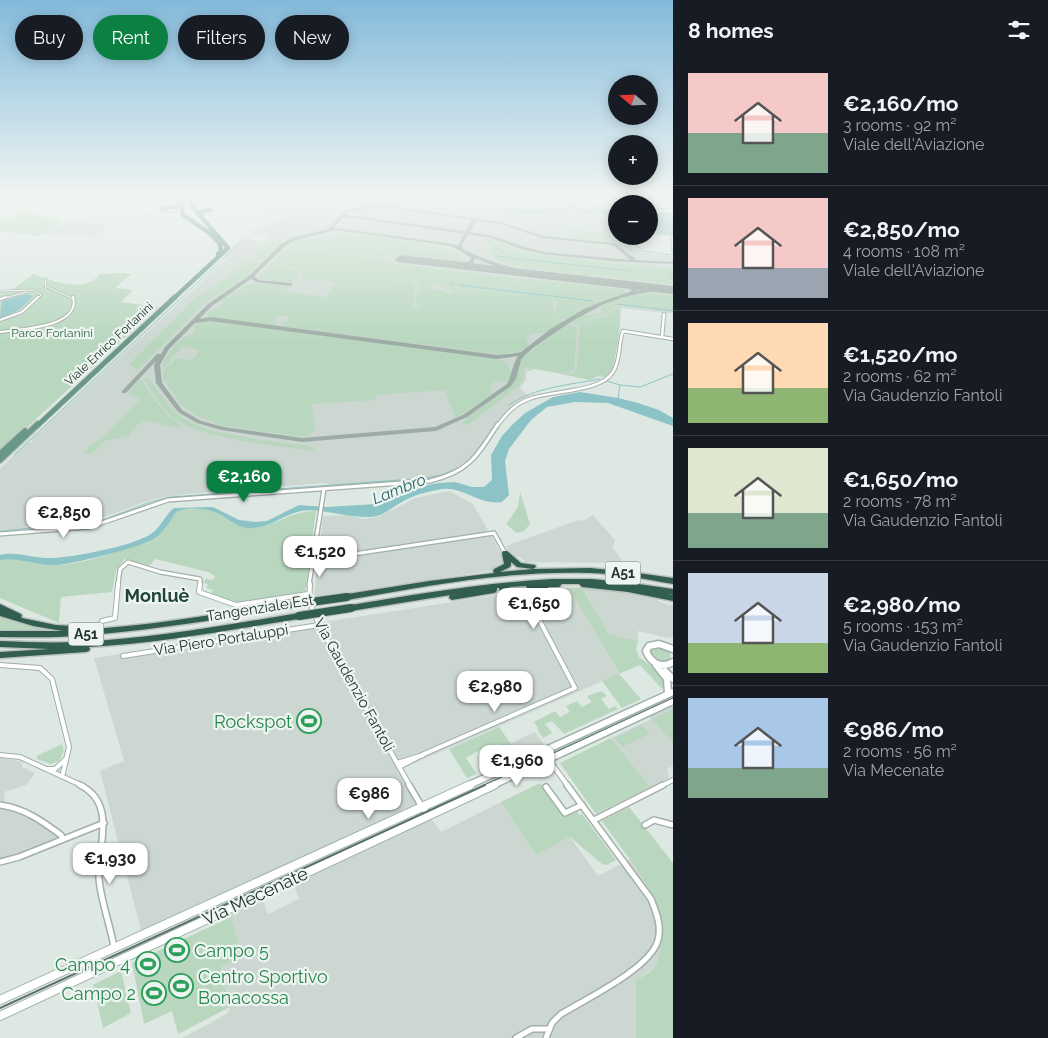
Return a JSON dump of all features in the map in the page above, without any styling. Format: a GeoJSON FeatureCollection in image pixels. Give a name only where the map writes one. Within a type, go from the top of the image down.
{"type":"FeatureCollection","features":[{"type":"Feature","properties":{"kind":"highway"},"geometry":{"type":"LineString","coordinates":[[505,553],[523,566],[566,567],[574,569]]}},
{"type":"Feature","properties":{"kind":"highway"},"geometry":{"type":"LineString","coordinates":[[453,580],[504,569],[508,564],[505,553]]}},
{"type":"Feature","properties":{"kind":"highway","name":"Tangenziale Est"},"geometry":{"type":"LineString","coordinates":[[0,634],[40,636],[97,633],[171,624],[516,572],[574,569],[632,574],[673,581]]}},
{"type":"Feature","properties":{"kind":"highway","name":"Tangenziale Est"},"geometry":{"type":"LineString","coordinates":[[0,644],[62,646],[112,644],[392,601],[545,580],[602,581],[673,592]]}},
{"type":"Feature","properties":{"kind":"highway"},"geometry":{"type":"LineString","coordinates":[[534,610],[534,596],[538,590],[548,585]]}},
{"type":"Feature","properties":{"kind":"highway"},"geometry":{"type":"LineString","coordinates":[[392,601],[420,601],[502,589],[548,585],[607,586],[673,598]]}},
{"type":"Feature","properties":{"kind":"highway"},"geometry":{"type":"LineString","coordinates":[[502,589],[524,593],[534,610]]}},
{"type":"Feature","properties":{"kind":"highway"},"geometry":{"type":"LineString","coordinates":[[0,607],[38,624]]}},
{"type":"Feature","properties":{"kind":"highway"},"geometry":{"type":"LineString","coordinates":[[0,613],[38,624],[80,630],[171,624]]}},
{"type":"Feature","properties":{"kind":"highway"},"geometry":{"type":"LineString","coordinates":[[0,655],[102,648],[141,643],[153,639]]}},
{"type":"Feature","properties":{"kind":"main road","name":"Viale Enrico Forlanini"},"geometry":{"type":"LineString","coordinates":[[0,454],[221,251],[220,245]]}},
{"type":"Feature","properties":{"kind":"main road","name":"Viale Enrico Forlanini"},"geometry":{"type":"LineString","coordinates":[[0,460],[223,253],[228,248],[227,245]]}},
{"type":"Feature","properties":{"kind":"main road"},"geometry":{"type":"LineString","coordinates":[[671,650],[657,643],[648,646],[647,655],[673,679]]}},
{"type":"Feature","properties":{"kind":"main road"},"geometry":{"type":"LineString","coordinates":[[657,664],[673,664]]}},
{"type":"Feature","properties":{"kind":"main road","name":"Via Mecenate"},"geometry":{"type":"LineString","coordinates":[[0,1000],[670,693],[668,679],[657,664]]}},
{"type":"Feature","properties":{"kind":"main road","name":"Via Mecenate"},"geometry":{"type":"LineString","coordinates":[[0,1016],[673,702]]}},
{"type":"Feature","properties":{"kind":"street"},"geometry":{"type":"LineString","coordinates":[[0,332],[47,326],[70,312],[74,305],[74,298],[45,286],[46,279]]}},
{"type":"Feature","properties":{"kind":"street"},"geometry":{"type":"LineString","coordinates":[[0,299],[31,290]]}},
{"type":"Feature","properties":{"kind":"street"},"geometry":{"type":"LineString","coordinates":[[0,291],[31,290],[36,291],[41,296],[22,312],[0,320]]}},
{"type":"Feature","properties":{"kind":"street"},"geometry":{"type":"LineString","coordinates":[[662,337],[664,314]]}},
{"type":"Feature","properties":{"kind":"street"},"geometry":{"type":"LineString","coordinates":[[0,534],[90,527],[168,500],[430,481],[446,477],[464,469],[474,461],[502,418],[518,404],[547,392],[590,386],[610,376],[615,369],[622,332],[627,331],[673,339]]}},
{"type":"Feature","properties":{"kind":"street","name":"Via Gaudenzio Fantoli"},"geometry":{"type":"LineString","coordinates":[[324,489],[308,594],[309,602],[319,625],[422,808]]}},
{"type":"Feature","properties":{"kind":"street"},"geometry":{"type":"LineString","coordinates":[[314,560],[494,533],[505,553]]}},
{"type":"Feature","properties":{"kind":"street"},"geometry":{"type":"LineString","coordinates":[[102,622],[115,618],[120,569],[128,562],[164,573],[200,579],[199,592],[233,605],[308,594]]}},
{"type":"Feature","properties":{"kind":"street","name":"Via Gaudenzio Fantoli"},"geometry":{"type":"LineString","coordinates":[[398,765],[575,688],[534,610]]}},
{"type":"Feature","properties":{"kind":"street","name":"Via Piero Portaluppi"},"geometry":{"type":"LineString","coordinates":[[123,656],[319,625]]}},
{"type":"Feature","properties":{"kind":"street"},"geometry":{"type":"LineString","coordinates":[[0,665],[40,668],[50,675],[54,684],[69,748],[68,757],[59,770]]}},
{"type":"Feature","properties":{"kind":"street"},"geometry":{"type":"LineString","coordinates":[[0,755],[20,757],[47,769],[59,770],[70,779],[89,789],[94,795],[102,811],[104,823],[99,878],[114,947]]}},
{"type":"Feature","properties":{"kind":"street"},"geometry":{"type":"LineString","coordinates":[[546,1038],[548,1029],[561,1014],[644,964],[653,953],[658,939],[659,923],[651,899],[549,760]]}},
{"type":"Feature","properties":{"kind":"street"},"geometry":{"type":"LineString","coordinates":[[594,820],[673,780]]}},
{"type":"Feature","properties":{"kind":"street"},"geometry":{"type":"LineString","coordinates":[[546,787],[565,813],[582,805]]}},
{"type":"Feature","properties":{"kind":"street"},"geometry":{"type":"LineString","coordinates":[[0,805],[11,806],[29,812],[61,835],[63,839]]}},
{"type":"Feature","properties":{"kind":"street"},"geometry":{"type":"LineString","coordinates":[[422,808],[429,816]]}},
{"type":"Feature","properties":{"kind":"street"},"geometry":{"type":"LineString","coordinates":[[645,825],[654,820],[673,825]]}},
{"type":"Feature","properties":{"kind":"street"},"geometry":{"type":"LineString","coordinates":[[0,862],[19,858],[104,823]]}},
{"type":"Feature","properties":{"kind":"street"},"geometry":{"type":"LineString","coordinates":[[520,1037],[532,1029],[548,1029]]}},
{"type":"Feature","properties":{"kind":"shaded area"},"geometry":{"type":"Polygon","coordinates":[[[235,245],[632,245],[637,252],[673,256],[673,314],[621,308],[613,368],[606,377],[598,376],[590,380],[535,369],[526,372],[527,379],[520,388],[529,396],[515,403],[502,416],[478,453],[458,470],[438,478],[331,486],[325,483],[186,494],[153,499],[91,522],[32,528],[34,525],[29,524],[25,528],[0,530],[0,469],[28,442],[33,442],[31,440],[227,258],[223,257],[235,245]]]}},
{"type":"Feature","properties":{"kind":"shaded area"},"geometry":{"type":"Polygon","coordinates":[[[449,491],[473,504],[506,562],[501,569],[314,597],[323,516],[349,515],[363,519],[378,517],[416,498],[449,491]]]}},
{"type":"Feature","properties":{"kind":"shaded area"},"geometry":{"type":"Polygon","coordinates":[[[593,515],[615,540],[613,548],[624,563],[527,562],[517,556],[514,557],[506,546],[578,520],[583,521],[593,515]]]}},
{"type":"Feature","properties":{"kind":"shaded area"},"geometry":{"type":"Polygon","coordinates":[[[583,588],[655,597],[658,601],[673,605],[673,637],[669,638],[638,631],[638,641],[609,634],[583,588]]]}},
{"type":"Feature","properties":{"kind":"shaded area"},"geometry":{"type":"Polygon","coordinates":[[[569,589],[619,674],[401,769],[422,807],[142,934],[100,771],[124,761],[94,658],[520,593],[523,590],[569,589]]]}},
{"type":"Feature","properties":{"kind":"shaded area"},"geometry":{"type":"Polygon","coordinates":[[[673,702],[673,766],[667,769],[669,778],[650,787],[611,738],[651,719],[647,714],[673,702]]]}},
{"type":"Feature","properties":{"kind":"shaded area"},"geometry":{"type":"Polygon","coordinates":[[[535,732],[547,749],[523,760],[511,743],[535,732]]]}},
{"type":"Feature","properties":{"kind":"shaded area"},"geometry":{"type":"Polygon","coordinates":[[[0,758],[22,762],[22,767],[35,773],[26,785],[4,792],[5,803],[0,802],[0,758]]]}},
{"type":"Feature","properties":{"kind":"shaded area"},"geometry":{"type":"Polygon","coordinates":[[[501,802],[536,855],[570,837],[598,876],[630,859],[654,891],[666,917],[668,942],[656,967],[636,980],[636,1038],[183,1038],[228,1013],[230,1007],[221,966],[237,958],[239,945],[228,909],[261,895],[268,914],[299,899],[292,880],[429,816],[441,832],[501,802]]]}},
{"type":"Feature","properties":{"kind":"shaded area"},"geometry":{"type":"Polygon","coordinates":[[[0,808],[12,809],[28,815],[57,836],[56,838],[18,854],[0,859],[0,808]]]}},
{"type":"Feature","properties":{"kind":"green space"},"geometry":{"type":"Polygon","coordinates":[[[264,245],[279,245],[263,260],[252,258],[264,245]]]}},
{"type":"Feature","properties":{"kind":"green space"},"geometry":{"type":"Polygon","coordinates":[[[288,245],[434,245],[460,256],[458,261],[386,253],[384,257],[321,250],[320,248],[317,252],[383,258],[381,262],[517,278],[516,282],[518,282],[519,278],[623,289],[626,293],[565,320],[555,316],[557,302],[551,298],[554,302],[554,316],[563,321],[546,333],[531,334],[526,338],[529,346],[521,351],[503,355],[280,326],[282,322],[286,322],[289,316],[278,315],[275,320],[277,322],[273,326],[214,318],[206,315],[223,304],[221,301],[224,299],[247,286],[260,283],[287,285],[289,287],[286,292],[326,297],[335,282],[301,278],[304,271],[308,270],[284,266],[292,254],[283,266],[270,265],[288,245]],[[340,273],[415,283],[413,307],[418,308],[419,306],[415,303],[420,283],[436,285],[423,286],[450,293],[455,291],[439,287],[537,297],[340,273]]]}},
{"type":"Feature","properties":{"kind":"green space"},"geometry":{"type":"Polygon","coordinates":[[[489,245],[505,245],[520,251],[542,255],[673,269],[673,284],[521,268],[522,263],[520,263],[519,267],[494,260],[489,245]]]}},
{"type":"Feature","properties":{"kind":"green space"},"geometry":{"type":"Polygon","coordinates":[[[621,245],[630,245],[636,257],[626,248],[621,245]]]}},
{"type":"Feature","properties":{"kind":"green space"},"geometry":{"type":"Polygon","coordinates":[[[248,261],[261,262],[245,277],[204,304],[137,371],[129,364],[195,299],[248,261]]]}},
{"type":"Feature","properties":{"kind":"green space"},"geometry":{"type":"Polygon","coordinates":[[[269,266],[302,271],[292,283],[257,279],[269,266]]]}},
{"type":"Feature","properties":{"kind":"green space","name":"Parco Forlanini"},"geometry":{"type":"Polygon","coordinates":[[[33,274],[59,282],[78,285],[94,280],[100,274],[131,274],[115,288],[133,290],[121,302],[158,307],[0,452],[0,290],[11,291],[33,274]]]}},
{"type":"Feature","properties":{"kind":"green space"},"geometry":{"type":"Polygon","coordinates":[[[651,293],[673,295],[673,312],[617,305],[605,314],[581,321],[577,325],[569,322],[582,315],[596,315],[602,312],[600,308],[617,299],[651,293]]]}},
{"type":"Feature","properties":{"kind":"green space"},"geometry":{"type":"Polygon","coordinates":[[[621,307],[619,333],[613,368],[606,377],[598,376],[590,380],[563,374],[577,370],[580,323],[605,316],[621,307]]]}},
{"type":"Feature","properties":{"kind":"green space"},"geometry":{"type":"Polygon","coordinates":[[[203,320],[494,358],[501,360],[509,366],[511,377],[509,381],[496,381],[491,385],[492,394],[456,418],[445,393],[447,393],[446,390],[376,395],[376,400],[312,404],[315,430],[308,436],[292,436],[221,425],[197,416],[182,406],[163,378],[163,371],[177,358],[191,360],[200,351],[183,346],[170,360],[171,362],[162,369],[172,349],[182,339],[196,331],[193,327],[203,320]]]}},
{"type":"Feature","properties":{"kind":"green space"},"geometry":{"type":"Polygon","coordinates":[[[568,323],[577,328],[574,370],[564,373],[526,368],[523,379],[518,387],[468,425],[462,424],[466,418],[513,384],[523,357],[568,323]]]}},
{"type":"Feature","properties":{"kind":"green space"},"geometry":{"type":"Polygon","coordinates":[[[143,378],[148,378],[175,412],[192,423],[224,433],[310,446],[315,450],[311,451],[239,440],[185,425],[169,414],[143,378]]]}},
{"type":"Feature","properties":{"kind":"green space"},"geometry":{"type":"Polygon","coordinates":[[[141,379],[169,417],[182,426],[179,428],[142,420],[130,433],[131,435],[105,441],[92,454],[83,453],[105,436],[141,398],[129,395],[128,392],[141,379]]]}},
{"type":"Feature","properties":{"kind":"green space"},"geometry":{"type":"Polygon","coordinates":[[[520,492],[530,524],[524,531],[517,533],[506,524],[518,507],[520,492]]]}},
{"type":"Feature","properties":{"kind":"green space"},"geometry":{"type":"Polygon","coordinates":[[[198,509],[215,512],[240,526],[248,528],[266,526],[298,513],[316,511],[305,593],[238,604],[210,595],[213,590],[206,588],[208,584],[203,583],[206,579],[213,580],[215,576],[208,572],[155,559],[148,568],[125,559],[116,570],[112,592],[61,597],[59,623],[0,598],[0,560],[7,559],[58,565],[92,559],[150,542],[156,538],[176,512],[198,509]]]}},
{"type":"Feature","properties":{"kind":"green space"},"geometry":{"type":"Polygon","coordinates":[[[592,587],[655,597],[583,589],[609,634],[638,641],[636,649],[639,657],[655,669],[664,681],[665,686],[662,689],[640,665],[619,674],[641,699],[622,708],[602,681],[619,673],[569,589],[547,589],[538,603],[542,611],[539,611],[535,598],[544,589],[592,587]]]}},
{"type":"Feature","properties":{"kind":"green space"},"geometry":{"type":"Polygon","coordinates":[[[0,614],[71,631],[0,630],[0,614]]]}},
{"type":"Feature","properties":{"kind":"green space"},"geometry":{"type":"Polygon","coordinates":[[[658,646],[670,653],[670,660],[664,663],[655,660],[649,651],[658,646]]]}},
{"type":"Feature","properties":{"kind":"green space"},"geometry":{"type":"Polygon","coordinates":[[[602,691],[607,696],[601,699],[609,709],[615,706],[618,709],[564,734],[552,721],[545,724],[552,733],[543,738],[534,722],[555,711],[560,717],[570,712],[566,706],[577,701],[582,707],[592,702],[587,696],[602,691]]]}},
{"type":"Feature","properties":{"kind":"green space"},"geometry":{"type":"Polygon","coordinates":[[[673,709],[673,743],[652,719],[673,709]]]}},
{"type":"Feature","properties":{"kind":"green space"},"geometry":{"type":"Polygon","coordinates":[[[642,725],[649,734],[622,747],[615,738],[642,725]]]}},
{"type":"Feature","properties":{"kind":"green space"},"geometry":{"type":"Polygon","coordinates":[[[499,727],[519,755],[508,760],[498,744],[478,751],[466,758],[477,774],[467,778],[449,749],[499,727]]]}},
{"type":"Feature","properties":{"kind":"green space"},"geometry":{"type":"Polygon","coordinates":[[[611,738],[650,787],[596,814],[560,763],[611,738]]]}},
{"type":"Feature","properties":{"kind":"green space"},"geometry":{"type":"Polygon","coordinates":[[[62,744],[64,751],[59,761],[51,764],[37,759],[37,756],[62,744]]]}},
{"type":"Feature","properties":{"kind":"green space"},"geometry":{"type":"Polygon","coordinates":[[[540,783],[564,817],[577,811],[579,815],[582,814],[616,860],[607,865],[602,864],[570,837],[536,855],[501,802],[540,783]]]}},
{"type":"Feature","properties":{"kind":"green space"},"geometry":{"type":"Polygon","coordinates":[[[629,807],[673,863],[673,1038],[636,1038],[636,980],[655,967],[662,939],[661,924],[657,910],[645,882],[602,821],[629,807]]]}},
{"type":"Feature","properties":{"kind":"green space","name":"Centro Sportivo Bonacossa"},"geometry":{"type":"Polygon","coordinates":[[[231,917],[239,945],[237,958],[221,967],[230,1007],[178,1034],[172,1011],[144,1024],[132,963],[231,917]]]}},
{"type":"Feature","properties":{"kind":"green space"},"geometry":{"type":"Polygon","coordinates":[[[121,971],[131,1013],[103,1028],[93,985],[121,971]]]}},
{"type":"Feature","properties":{"kind":"water"},"geometry":{"type":"Polygon","coordinates":[[[27,294],[33,296],[22,307],[11,314],[0,317],[2,301],[27,294]]]}},
{"type":"Feature","properties":{"kind":"water"},"geometry":{"type":"Polygon","coordinates":[[[580,392],[618,398],[659,410],[673,418],[673,426],[608,403],[575,402],[547,407],[531,420],[509,449],[505,461],[509,495],[502,502],[494,503],[451,489],[443,489],[410,498],[377,516],[360,517],[309,510],[294,513],[268,525],[255,528],[239,526],[212,511],[185,509],[176,512],[154,539],[122,550],[77,562],[57,565],[7,559],[0,560],[0,555],[6,554],[56,558],[100,551],[130,543],[151,534],[174,508],[213,507],[239,520],[256,522],[267,521],[299,505],[326,507],[377,504],[428,485],[439,483],[455,482],[472,487],[484,487],[492,480],[491,455],[502,436],[512,425],[525,413],[553,397],[580,392]]]}},
{"type":"Feature","properties":{"kind":"waterway"},"geometry":{"type":"LineString","coordinates":[[227,255],[237,245]]}},
{"type":"Feature","properties":{"kind":"waterway"},"geometry":{"type":"LineString","coordinates":[[495,245],[510,258],[630,271]]}},
{"type":"Feature","properties":{"kind":"waterway"},"geometry":{"type":"LineString","coordinates":[[635,245],[639,251]]}},
{"type":"Feature","properties":{"kind":"waterway"},"geometry":{"type":"LineString","coordinates":[[638,245],[642,251],[673,255]]}},
{"type":"Feature","properties":{"kind":"waterway"},"geometry":{"type":"LineString","coordinates":[[671,245],[672,254]]}},
{"type":"Feature","properties":{"kind":"waterway"},"geometry":{"type":"LineString","coordinates":[[14,455],[226,256]]}},
{"type":"Feature","properties":{"kind":"waterway"},"geometry":{"type":"LineString","coordinates":[[494,256],[508,257]]}},
{"type":"Feature","properties":{"kind":"waterway"},"geometry":{"type":"LineString","coordinates":[[450,284],[454,285]]}},
{"type":"Feature","properties":{"kind":"waterway"},"geometry":{"type":"LineString","coordinates":[[459,285],[593,301]]}},
{"type":"Feature","properties":{"kind":"waterway"},"geometry":{"type":"LineString","coordinates":[[617,304],[673,311]]}},
{"type":"Feature","properties":{"kind":"waterway"},"geometry":{"type":"LineString","coordinates":[[620,385],[640,387],[673,374]]}},
{"type":"Feature","properties":{"kind":"waterway"},"geometry":{"type":"LineString","coordinates":[[509,405],[541,390],[600,379]]}},
{"type":"Feature","properties":{"kind":"waterway"},"geometry":{"type":"LineString","coordinates":[[607,381],[620,385]]}},
{"type":"Feature","properties":{"kind":"waterway"},"geometry":{"type":"LineString","coordinates":[[618,398],[620,385]]}},
{"type":"Feature","properties":{"kind":"waterway"},"geometry":{"type":"LineString","coordinates":[[472,457],[484,441]]}},
{"type":"Feature","properties":{"kind":"waterway","name":"Lambro"},"geometry":{"type":"LineString","coordinates":[[0,531],[100,521],[153,501],[171,497],[425,478],[442,475],[464,465]]}},
{"type":"Feature","properties":{"kind":"taxiway"},"geometry":{"type":"LineString","coordinates":[[253,275],[283,245]]}},
{"type":"Feature","properties":{"kind":"taxiway"},"geometry":{"type":"LineString","coordinates":[[453,245],[501,267],[532,274]]}},
{"type":"Feature","properties":{"kind":"taxiway"},"geometry":{"type":"LineString","coordinates":[[516,245],[543,253],[610,260],[673,263]]}},
{"type":"Feature","properties":{"kind":"taxiway"},"geometry":{"type":"LineString","coordinates":[[616,245],[633,259]]}},
{"type":"Feature","properties":{"kind":"taxiway"},"geometry":{"type":"LineString","coordinates":[[455,265],[471,263],[473,258],[469,254]]}},
{"type":"Feature","properties":{"kind":"taxiway"},"geometry":{"type":"LineString","coordinates":[[193,322],[210,305],[253,275]]}},
{"type":"Feature","properties":{"kind":"taxiway"},"geometry":{"type":"LineString","coordinates":[[253,275],[253,278],[257,281],[290,285]]}},
{"type":"Feature","properties":{"kind":"taxiway"},"geometry":{"type":"LineString","coordinates":[[619,284],[631,286],[635,291],[633,293]]}},
{"type":"Feature","properties":{"kind":"taxiway"},"geometry":{"type":"LineString","coordinates":[[633,293],[673,290]]}},
{"type":"Feature","properties":{"kind":"taxiway"},"geometry":{"type":"LineString","coordinates":[[193,322],[167,348],[157,365],[159,383],[180,411],[199,422],[223,429],[302,440],[436,429],[465,416],[509,385],[513,379],[516,364],[522,354],[554,329],[586,310],[620,296],[633,293]]}},
{"type":"Feature","properties":{"kind":"taxiway"},"geometry":{"type":"LineString","coordinates":[[193,322],[210,319],[497,357],[523,353]]}},
{"type":"Feature","properties":{"kind":"taxiway"},"geometry":{"type":"LineString","coordinates":[[124,392],[159,355]]}},
{"type":"Feature","properties":{"kind":"runway"},"geometry":{"type":"LineString","coordinates":[[401,259],[673,290]]}},
{"type":"Feature","properties":{"kind":"tram line"},"geometry":{"type":"LineString","coordinates":[[482,786],[673,698]]}},
{"type":"Feature","properties":{"kind":"tram line"},"geometry":{"type":"LineString","coordinates":[[0,1008],[485,785]]}},
{"type":"Feature","properties":{"kind":"place","name":"Rockspot"},"geometry":{"type":"Point","coordinates":[309,721]}},
{"type":"Feature","properties":{"kind":"place","name":"Campo 5"},"geometry":{"type":"Point","coordinates":[177,950]}},
{"type":"Feature","properties":{"kind":"place","name":"Campo 4"},"geometry":{"type":"Point","coordinates":[148,964]}},
{"type":"Feature","properties":{"kind":"place","name":"Centro Sportivo Bonacossa"},"geometry":{"type":"Point","coordinates":[181,986]}},
{"type":"Feature","properties":{"kind":"place","name":"Campo 2"},"geometry":{"type":"Point","coordinates":[154,993]}},
{"type":"Feature","properties":{"kind":"district","name":"Monluè"},"geometry":{"type":"Point","coordinates":[157,595]}}]}
